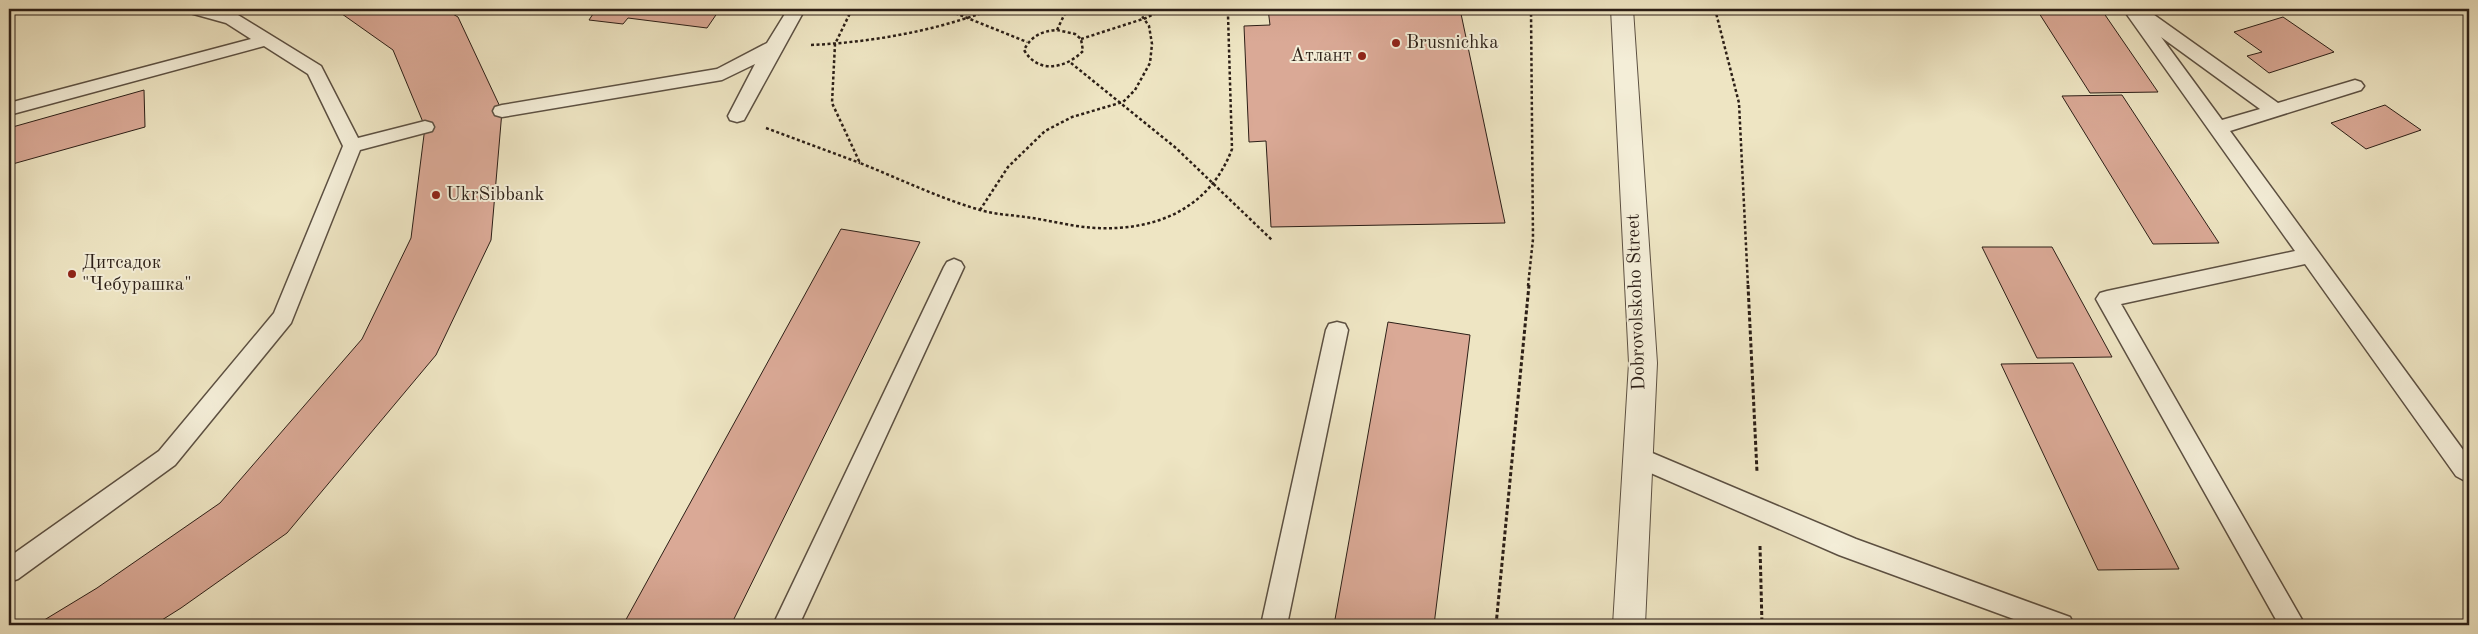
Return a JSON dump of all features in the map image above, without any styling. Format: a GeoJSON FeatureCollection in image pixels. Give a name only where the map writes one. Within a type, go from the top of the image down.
{"type":"FeatureCollection","features":[{"type":"Feature","properties":{"kind":"street","name":"Dobrovolskoho Street"},"geometry":{"type":"LineString","coordinates":[[1622,9],[1643,363],[1629,625]]}},
{"type":"Feature","properties":{"kind":"lane"},"geometry":{"type":"LineString","coordinates":[[9,571],[167,458],[283,317],[352,146],[315,70],[232,19],[196,9]]}},
{"type":"Feature","properties":{"kind":"lane"},"geometry":{"type":"LineString","coordinates":[[737,116],[773,47],[796,9]]}},
{"type":"Feature","properties":{"kind":"lane"},"geometry":{"type":"LineString","coordinates":[[2133,9],[2276,111]]}},
{"type":"Feature","properties":{"kind":"lane"},"geometry":{"type":"LineString","coordinates":[[2133,9],[2464,469],[2469,473]]}},
{"type":"Feature","properties":{"kind":"lane"},"geometry":{"type":"LineString","coordinates":[[9,109],[267,40]]}},
{"type":"Feature","properties":{"kind":"lane"},"geometry":{"type":"LineString","coordinates":[[502,111],[722,74],[773,47]]}},
{"type":"Feature","properties":{"kind":"lane"},"geometry":{"type":"LineString","coordinates":[[2219,128],[2355,86]]}},
{"type":"Feature","properties":{"kind":"lane"},"geometry":{"type":"LineString","coordinates":[[352,146],[425,127]]}},
{"type":"Feature","properties":{"kind":"lane"},"geometry":{"type":"LineString","coordinates":[[2292,625],[2107,299],[2310,254]]}},
{"type":"Feature","properties":{"kind":"lane"},"geometry":{"type":"LineString","coordinates":[[786,625],[954,267]]}},
{"type":"Feature","properties":{"kind":"lane"},"geometry":{"type":"LineString","coordinates":[[1274,625],[1338,330]]}},
{"type":"Feature","properties":{"kind":"lane"},"geometry":{"type":"LineString","coordinates":[[1638,457],[1848,547],[2061,625]]}},
{"type":"Feature","properties":{"kind":"path"},"geometry":{"type":"LineString","coordinates":[[852,9],[835,44],[832,103],[860,163]]}},
{"type":"Feature","properties":{"kind":"path"},"geometry":{"type":"LineString","coordinates":[[945,9],[1027,42]]}},
{"type":"Feature","properties":{"kind":"path"},"geometry":{"type":"LineString","coordinates":[[773,47],[835,44],[901,37],[968,19],[993,9]]}},
{"type":"Feature","properties":{"kind":"path"},"geometry":{"type":"LineString","coordinates":[[1057,30],[1067,9]]}},
{"type":"Feature","properties":{"kind":"path"},"geometry":{"type":"LineString","coordinates":[[980,210],[999,177],[1046,130],[1076,114],[1124,102],[1140,84],[1151,59],[1153,39],[1146,18],[1137,9]]}},
{"type":"Feature","properties":{"kind":"path"},"geometry":{"type":"LineString","coordinates":[[1081,39],[1146,18],[1164,9]]}},
{"type":"Feature","properties":{"kind":"path"},"geometry":{"type":"LineString","coordinates":[[1219,9],[1228,15]]}},
{"type":"Feature","properties":{"kind":"path"},"geometry":{"type":"LineString","coordinates":[[737,116],[980,210],[1074,225],[1115,228],[1156,221],[1191,206],[1217,183],[1228,166],[1232,149],[1228,15],[1233,9]]}},
{"type":"Feature","properties":{"kind":"path"},"geometry":{"type":"LineString","coordinates":[[1496,625],[1533,238],[1531,9]]}},
{"type":"Feature","properties":{"kind":"path"},"geometry":{"type":"LineString","coordinates":[[1715,9],[1739,103],[1759,509],[1762,625]]}},
{"type":"Feature","properties":{"kind":"path"},"geometry":{"type":"LineString","coordinates":[[1057,30],[1075,34],[1081,39],[1083,52],[1071,63],[1059,67],[1034,64],[1027,58],[1024,50],[1027,42],[1045,31],[1057,30]]}},
{"type":"Feature","properties":{"kind":"path"},"geometry":{"type":"LineString","coordinates":[[1071,63],[1124,102],[1217,183],[1273,241]]}},
{"type":"Feature","properties":{"kind":"building"},"geometry":{"type":"Polygon","coordinates":[[[335,9],[444,9],[458,17],[502,111],[491,240],[436,355],[287,533],[181,608],[154,625],[36,625],[97,588],[220,503],[362,339],[411,238],[425,127],[393,50],[335,9]]]}},
{"type":"Feature","properties":{"kind":"building"},"geometry":{"type":"Polygon","coordinates":[[[589,9],[720,9],[707,28],[628,18],[623,24],[589,20],[593,14],[585,14],[589,9]]]}},
{"type":"Feature","properties":{"kind":"building"},"geometry":{"type":"Polygon","coordinates":[[[1268,9],[1460,9],[1505,223],[1271,227],[1266,141],[1249,142],[1244,26],[1270,25],[1268,9]]]}},
{"type":"Feature","properties":{"kind":"building"},"geometry":{"type":"Polygon","coordinates":[[[2101,9],[2158,92],[2090,93],[2037,10],[2101,9]]]}},
{"type":"Feature","properties":{"kind":"building"},"geometry":{"type":"Polygon","coordinates":[[[2283,17],[2334,52],[2269,73],[2247,56],[2262,52],[2234,32],[2283,17]]]}},
{"type":"Feature","properties":{"kind":"building"},"geometry":{"type":"Polygon","coordinates":[[[144,90],[145,127],[9,165],[9,128],[144,90]]]}},
{"type":"Feature","properties":{"kind":"building"},"geometry":{"type":"Polygon","coordinates":[[[2122,95],[2219,243],[2153,244],[2062,96],[2122,95]]]}},
{"type":"Feature","properties":{"kind":"building"},"geometry":{"type":"Polygon","coordinates":[[[2385,105],[2421,130],[2366,149],[2331,123],[2385,105]]]}},
{"type":"Feature","properties":{"kind":"building"},"geometry":{"type":"Polygon","coordinates":[[[841,229],[920,242],[731,625],[623,625],[841,229]]]}},
{"type":"Feature","properties":{"kind":"building"},"geometry":{"type":"Polygon","coordinates":[[[1982,247],[2052,247],[2112,357],[2037,358],[1982,247]]]}},
{"type":"Feature","properties":{"kind":"building"},"geometry":{"type":"Polygon","coordinates":[[[1388,322],[1470,335],[1434,625],[1334,625],[1388,322]]]}},
{"type":"Feature","properties":{"kind":"building"},"geometry":{"type":"Polygon","coordinates":[[[2073,363],[2179,569],[2098,570],[2001,364],[2073,363]]]}},
{"type":"Feature","properties":{"kind":"place","name":"Brusnichka"},"geometry":{"type":"Point","coordinates":[1396,43]}},
{"type":"Feature","properties":{"kind":"place","name":"Атлант"},"geometry":{"type":"Point","coordinates":[1362,56]}},
{"type":"Feature","properties":{"kind":"place","name":"UkrSibbank"},"geometry":{"type":"Point","coordinates":[436,195]}},
{"type":"Feature","properties":{"kind":"place","name":"Дитсадок \"Чебурашка\""},"geometry":{"type":"Point","coordinates":[72,274]}}]}
